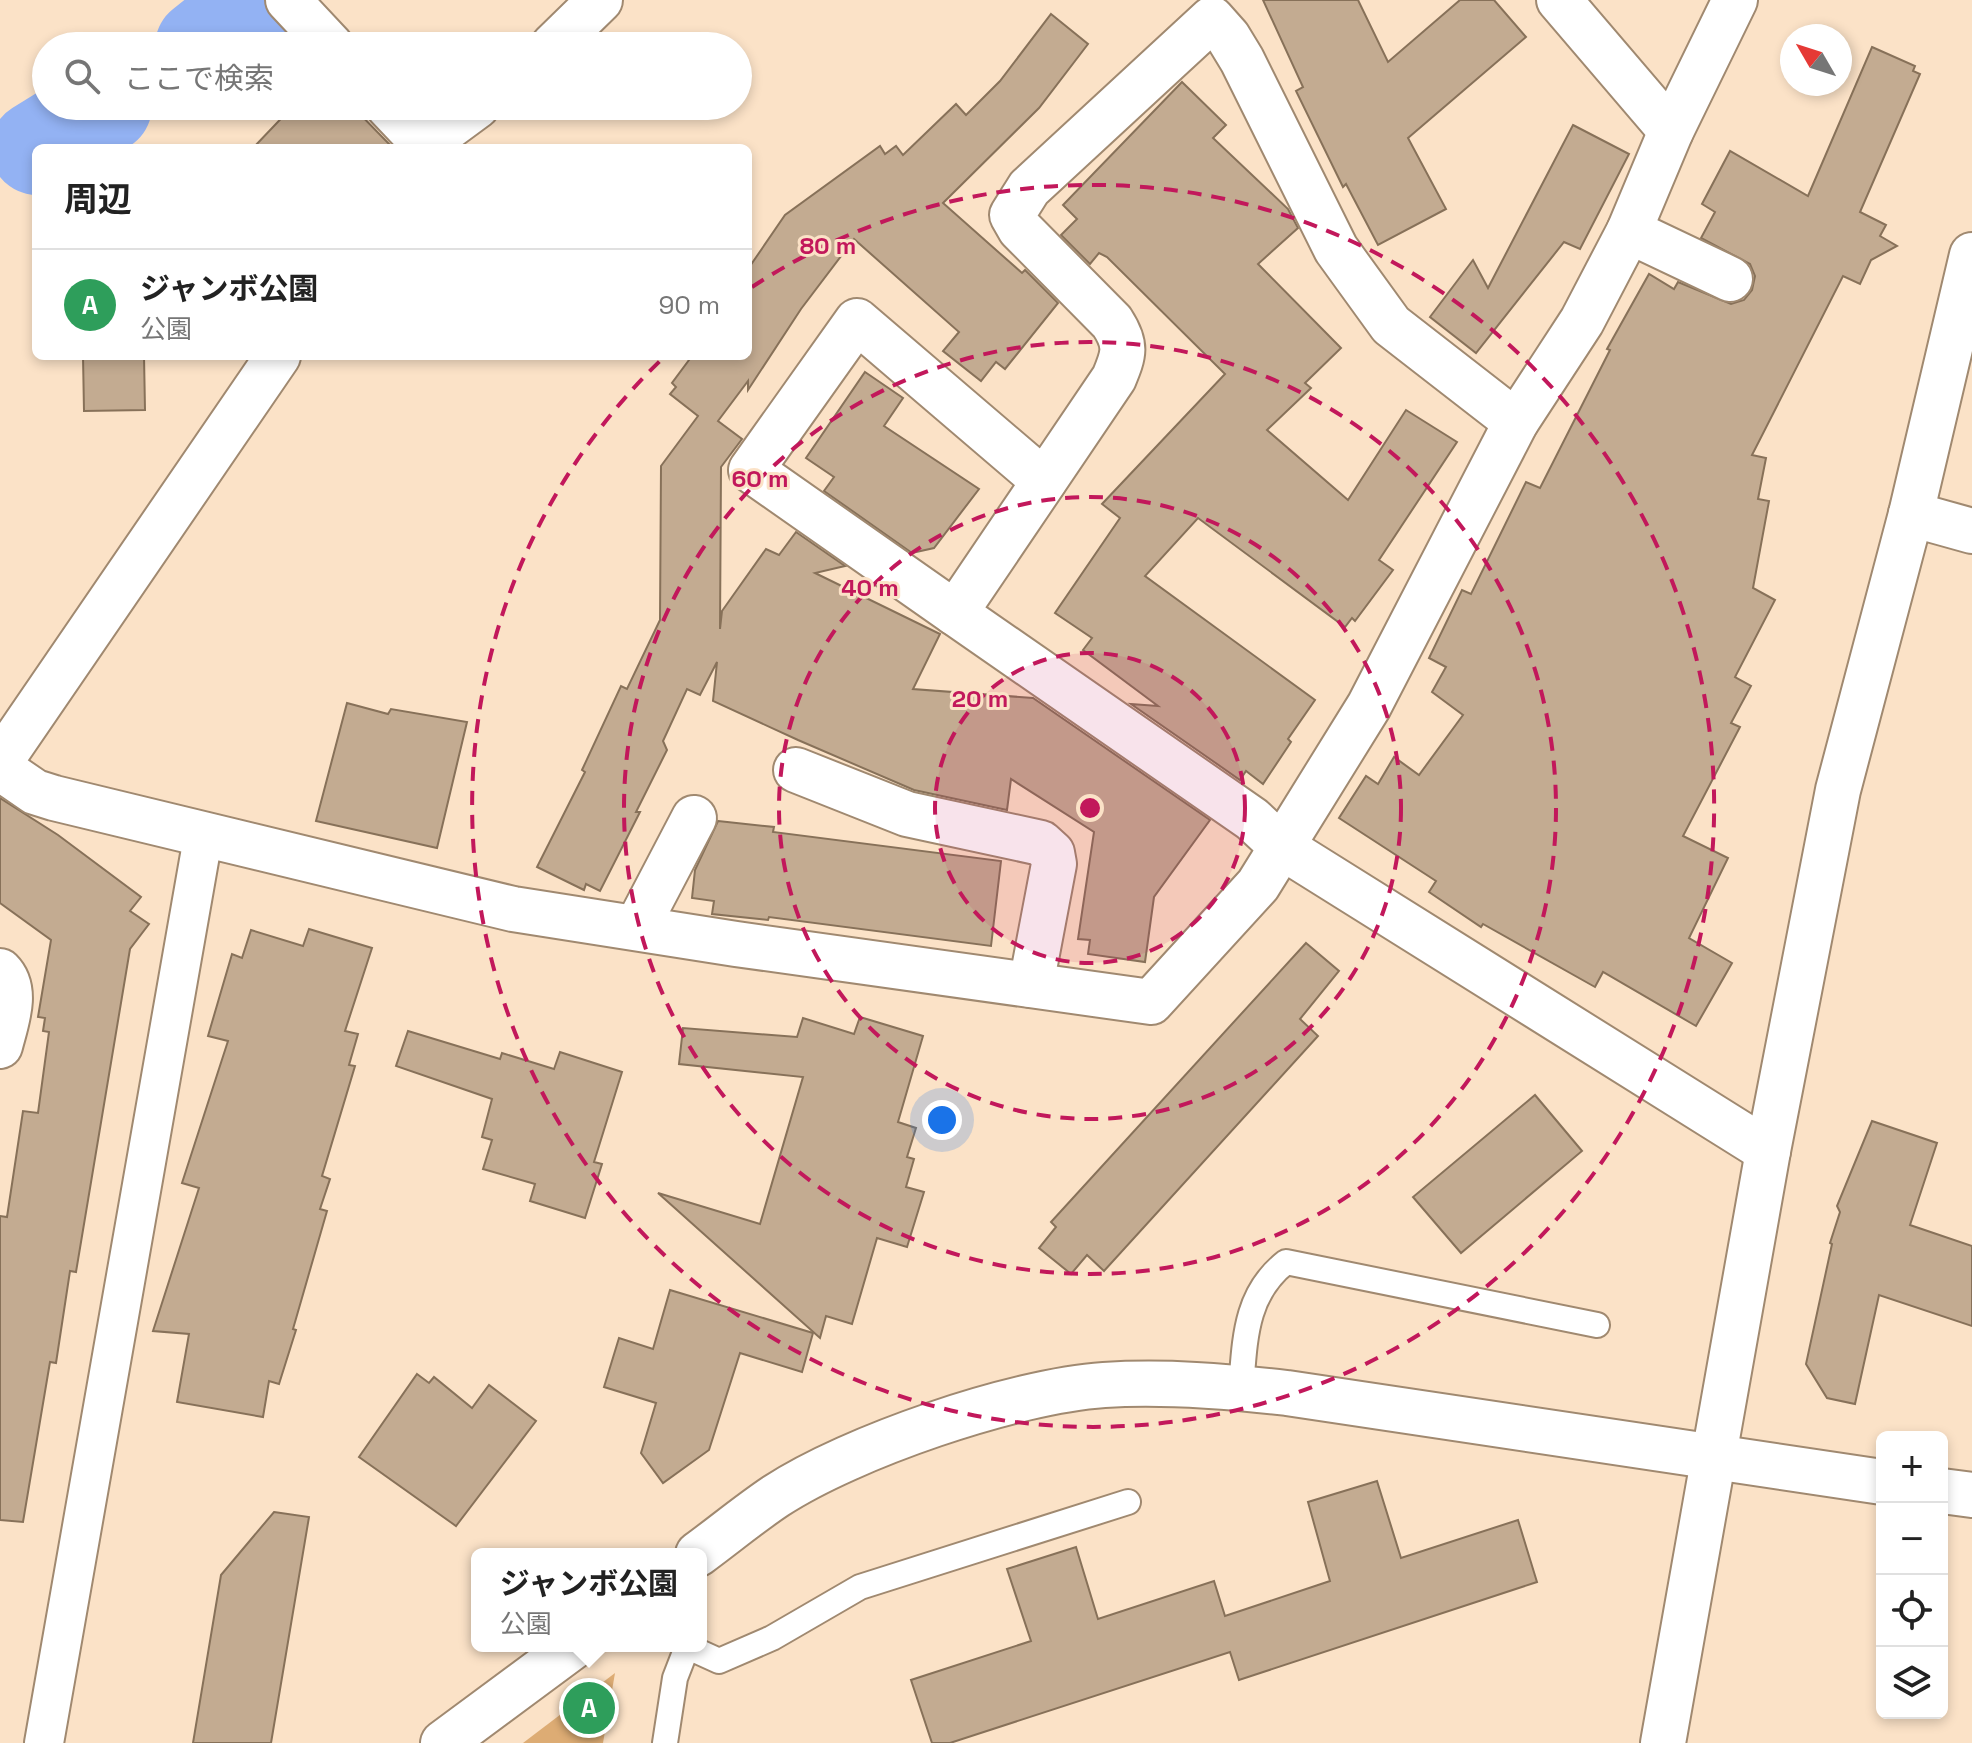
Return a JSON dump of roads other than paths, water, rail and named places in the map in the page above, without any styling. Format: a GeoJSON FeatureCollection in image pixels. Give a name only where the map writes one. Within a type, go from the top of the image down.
{"type":"FeatureCollection","features":[{"type":"Feature","properties":{"kind":"street"},"geometry":{"type":"LineString","coordinates":[[567,32],[600,0]]}},
{"type":"Feature","properties":{"kind":"street"},"geometry":{"type":"LineString","coordinates":[[1559,0],[1671,131]]}},
{"type":"Feature","properties":{"kind":"street"},"geometry":{"type":"LineString","coordinates":[[0,768],[35,792],[54,798],[513,909],[1151,1002],[1258,885],[1369,706],[1516,422],[1582,321],[1629,231],[1671,131],[1735,0]]}},
{"type":"Feature","properties":{"kind":"street"},"geometry":{"type":"LineString","coordinates":[[290,3],[318,32]]}},
{"type":"Feature","properties":{"kind":"street"},"geometry":{"type":"LineString","coordinates":[[955,613],[1114,378],[1125,352],[1122,338],[1112,322],[1020,229],[1012,215],[1029,188],[1212,19],[1242,60],[1336,249],[1391,325],[1516,422]]}},
{"type":"Feature","properties":{"kind":"street"},"geometry":{"type":"LineString","coordinates":[[400,120],[419,144]]}},
{"type":"Feature","properties":{"kind":"street"},"geometry":{"type":"LineString","coordinates":[[424,144],[457,120]]}},
{"type":"Feature","properties":{"kind":"street"},"geometry":{"type":"LineString","coordinates":[[1629,231],[1730,279]]}},
{"type":"Feature","properties":{"kind":"street"},"geometry":{"type":"LineString","coordinates":[[1663,1743],[1768,1151],[1838,790],[1911,514],[1972,255]]}},
{"type":"Feature","properties":{"kind":"street"},"geometry":{"type":"LineString","coordinates":[[1044,481],[857,321],[751,470],[1252,819],[1282,847],[1768,1151]]}},
{"type":"Feature","properties":{"kind":"street"},"geometry":{"type":"LineString","coordinates":[[0,762],[275,360]]}},
{"type":"Feature","properties":{"kind":"street"},"geometry":{"type":"LineString","coordinates":[[1911,514],[1972,531]]}},
{"type":"Feature","properties":{"kind":"street"},"geometry":{"type":"LineString","coordinates":[[796,770],[907,814],[1041,843],[1052,853],[1054,864],[1031,985]]}},
{"type":"Feature","properties":{"kind":"street"},"geometry":{"type":"LineString","coordinates":[[637,927],[694,818]]}},
{"type":"Feature","properties":{"kind":"street"},"geometry":{"type":"LineString","coordinates":[[44,1743],[204,832]]}},
{"type":"Feature","properties":{"kind":"street"},"geometry":{"type":"LineString","coordinates":[[0,971],[8,979],[10,1002],[0,1046]]}},
{"type":"Feature","properties":{"kind":"street"},"geometry":{"type":"LineString","coordinates":[[706,1548],[779,1495],[882,1443],[976,1412],[1102,1385],[1241,1388],[1876,1481]]}},
{"type":"Feature","properties":{"kind":"street"},"geometry":{"type":"LineString","coordinates":[[1948,1492],[1972,1495]]}},
{"type":"Feature","properties":{"kind":"street"},"geometry":{"type":"LineString","coordinates":[[443,1743],[566,1652]]}},
{"type":"Feature","properties":{"kind":"lane"},"geometry":{"type":"LineString","coordinates":[[1241,1388],[1250,1308],[1259,1290],[1286,1262],[1597,1325]]}},
{"type":"Feature","properties":{"kind":"lane"},"geometry":{"type":"LineString","coordinates":[[698,1652],[719,1661],[772,1638],[860,1587],[1128,1502]]}},
{"type":"Feature","properties":{"kind":"lane"},"geometry":{"type":"LineString","coordinates":[[665,1743],[675,1678],[685,1652]]}},
{"type":"Feature","properties":{"kind":"waterway"},"geometry":{"type":"LineString","coordinates":[[220,32],[260,0]]}},
{"type":"Feature","properties":{"kind":"waterway"},"geometry":{"type":"LineString","coordinates":[[43,144],[82,120]]}},
{"type":"Feature","properties":{"kind":"place","name":"ジャンボ公園"},"geometry":{"type":"Point","coordinates":[589,1708]}}]}
